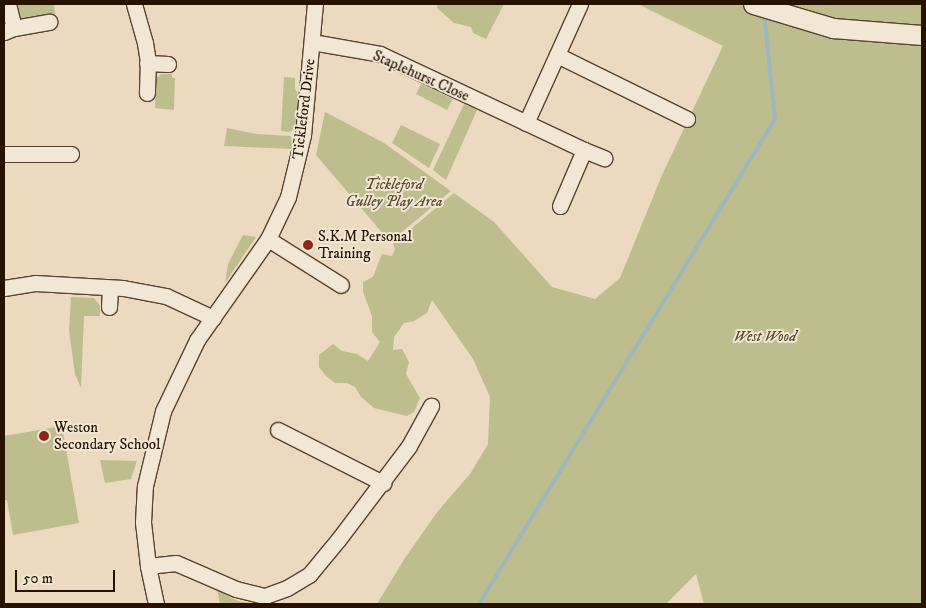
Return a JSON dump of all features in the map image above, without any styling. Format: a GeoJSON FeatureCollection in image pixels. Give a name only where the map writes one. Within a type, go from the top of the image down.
{"type":"FeatureCollection","features":[{"type":"Feature","properties":{"kind":"street"},"geometry":{"type":"LineString","coordinates":[[8,4],[9,30],[49,22]]}},
{"type":"Feature","properties":{"kind":"street"},"geometry":{"type":"LineString","coordinates":[[134,4],[145,44],[147,63],[146,93]]}},
{"type":"Feature","properties":{"kind":"street","name":"Tickleford Drive"},"geometry":{"type":"LineString","coordinates":[[156,604],[148,566],[143,522],[146,486],[161,420],[197,340],[268,239],[288,197],[301,150],[315,4]]}},
{"type":"Feature","properties":{"kind":"street"},"geometry":{"type":"LineString","coordinates":[[526,122],[580,4]]}},
{"type":"Feature","properties":{"kind":"street"},"geometry":{"type":"LineString","coordinates":[[753,4],[833,28],[922,35]]}},
{"type":"Feature","properties":{"kind":"street","name":"Staplehurst Close"},"geometry":{"type":"LineString","coordinates":[[312,42],[380,54],[604,158]]}},
{"type":"Feature","properties":{"kind":"street"},"geometry":{"type":"LineString","coordinates":[[557,55],[687,119]]}},
{"type":"Feature","properties":{"kind":"street"},"geometry":{"type":"LineString","coordinates":[[147,63],[168,64]]}},
{"type":"Feature","properties":{"kind":"street"},"geometry":{"type":"LineString","coordinates":[[560,206],[584,150]]}},
{"type":"Feature","properties":{"kind":"street"},"geometry":{"type":"LineString","coordinates":[[4,154],[71,154]]}},
{"type":"Feature","properties":{"kind":"street"},"geometry":{"type":"LineString","coordinates":[[268,239],[341,285]]}},
{"type":"Feature","properties":{"kind":"street"},"geometry":{"type":"LineString","coordinates":[[4,288],[35,283],[123,288],[166,296],[213,318]]}},
{"type":"Feature","properties":{"kind":"street"},"geometry":{"type":"LineString","coordinates":[[109,307],[110,288]]}},
{"type":"Feature","properties":{"kind":"street"},"geometry":{"type":"LineString","coordinates":[[148,566],[176,562],[265,600],[287,588],[309,575],[383,483],[409,446],[432,406]]}},
{"type":"Feature","properties":{"kind":"street"},"geometry":{"type":"LineString","coordinates":[[278,430],[383,483]]}},
{"type":"Feature","properties":{"kind":"green space"},"geometry":{"type":"Polygon","coordinates":[[[14,4],[54,4],[55,14],[25,20],[19,18],[14,4]]]}},
{"type":"Feature","properties":{"kind":"green space"},"geometry":{"type":"Polygon","coordinates":[[[438,4],[502,4],[503,6],[486,39],[473,33],[471,27],[454,23],[437,8],[438,4]]]}},
{"type":"Feature","properties":{"kind":"green space","name":"West Wood"},"geometry":{"type":"Polygon","coordinates":[[[638,4],[922,4],[922,604],[704,604],[696,574],[666,604],[377,604],[405,558],[438,511],[470,474],[488,444],[490,397],[473,359],[432,300],[427,313],[414,321],[404,323],[394,337],[393,350],[402,349],[409,362],[406,374],[420,398],[414,412],[407,416],[374,408],[361,397],[355,387],[347,383],[335,383],[319,367],[319,355],[333,344],[342,351],[357,354],[368,361],[380,342],[372,332],[372,316],[363,292],[363,282],[373,277],[382,254],[392,256],[395,249],[393,244],[454,193],[494,222],[552,287],[595,299],[620,278],[662,175],[723,46],[638,4]]]}},
{"type":"Feature","properties":{"kind":"green space"},"geometry":{"type":"Polygon","coordinates":[[[161,74],[172,74],[172,77],[175,78],[174,110],[155,108],[156,79],[161,74]]]}},
{"type":"Feature","properties":{"kind":"green space"},"geometry":{"type":"Polygon","coordinates":[[[284,77],[295,78],[295,88],[300,98],[295,129],[289,132],[281,131],[284,77]]]}},
{"type":"Feature","properties":{"kind":"green space"},"geometry":{"type":"Polygon","coordinates":[[[421,84],[453,99],[447,110],[416,94],[421,84]]]}},
{"type":"Feature","properties":{"kind":"green space"},"geometry":{"type":"Polygon","coordinates":[[[464,104],[477,110],[446,180],[433,170],[464,104]]]}},
{"type":"Feature","properties":{"kind":"green space","name":"Tickleford Gulley Play Area"},"geometry":{"type":"Polygon","coordinates":[[[325,112],[384,143],[451,191],[390,242],[316,155],[325,112]]]}},
{"type":"Feature","properties":{"kind":"green space"},"geometry":{"type":"Polygon","coordinates":[[[401,125],[440,144],[429,168],[392,143],[401,125]]]}},
{"type":"Feature","properties":{"kind":"green space"},"geometry":{"type":"Polygon","coordinates":[[[227,128],[256,134],[291,136],[292,149],[224,146],[227,128]]]}},
{"type":"Feature","properties":{"kind":"green space"},"geometry":{"type":"Polygon","coordinates":[[[243,235],[256,237],[225,283],[228,264],[243,235]]]}},
{"type":"Feature","properties":{"kind":"green space"},"geometry":{"type":"Polygon","coordinates":[[[71,297],[94,298],[100,306],[100,316],[84,316],[81,388],[75,374],[69,331],[71,297]]]}},
{"type":"Feature","properties":{"kind":"green space"},"geometry":{"type":"Polygon","coordinates":[[[62,426],[79,523],[13,535],[7,500],[4,500],[4,436],[62,426]]]}},
{"type":"Feature","properties":{"kind":"green space"},"geometry":{"type":"Polygon","coordinates":[[[100,460],[137,461],[131,479],[105,483],[100,460]]]}},
{"type":"Feature","properties":{"kind":"green space"},"geometry":{"type":"Polygon","coordinates":[[[217,590],[238,601],[255,604],[220,604],[217,590]]]}},
{"type":"Feature","properties":{"kind":"waterway"},"geometry":{"type":"LineString","coordinates":[[479,604],[775,119],[764,13]]}},
{"type":"Feature","properties":{"kind":"place","name":"S.K.M Personal Training"},"geometry":{"type":"Point","coordinates":[308,245]}},
{"type":"Feature","properties":{"kind":"place","name":"Weston Secondary School"},"geometry":{"type":"Point","coordinates":[44,436]}}]}
